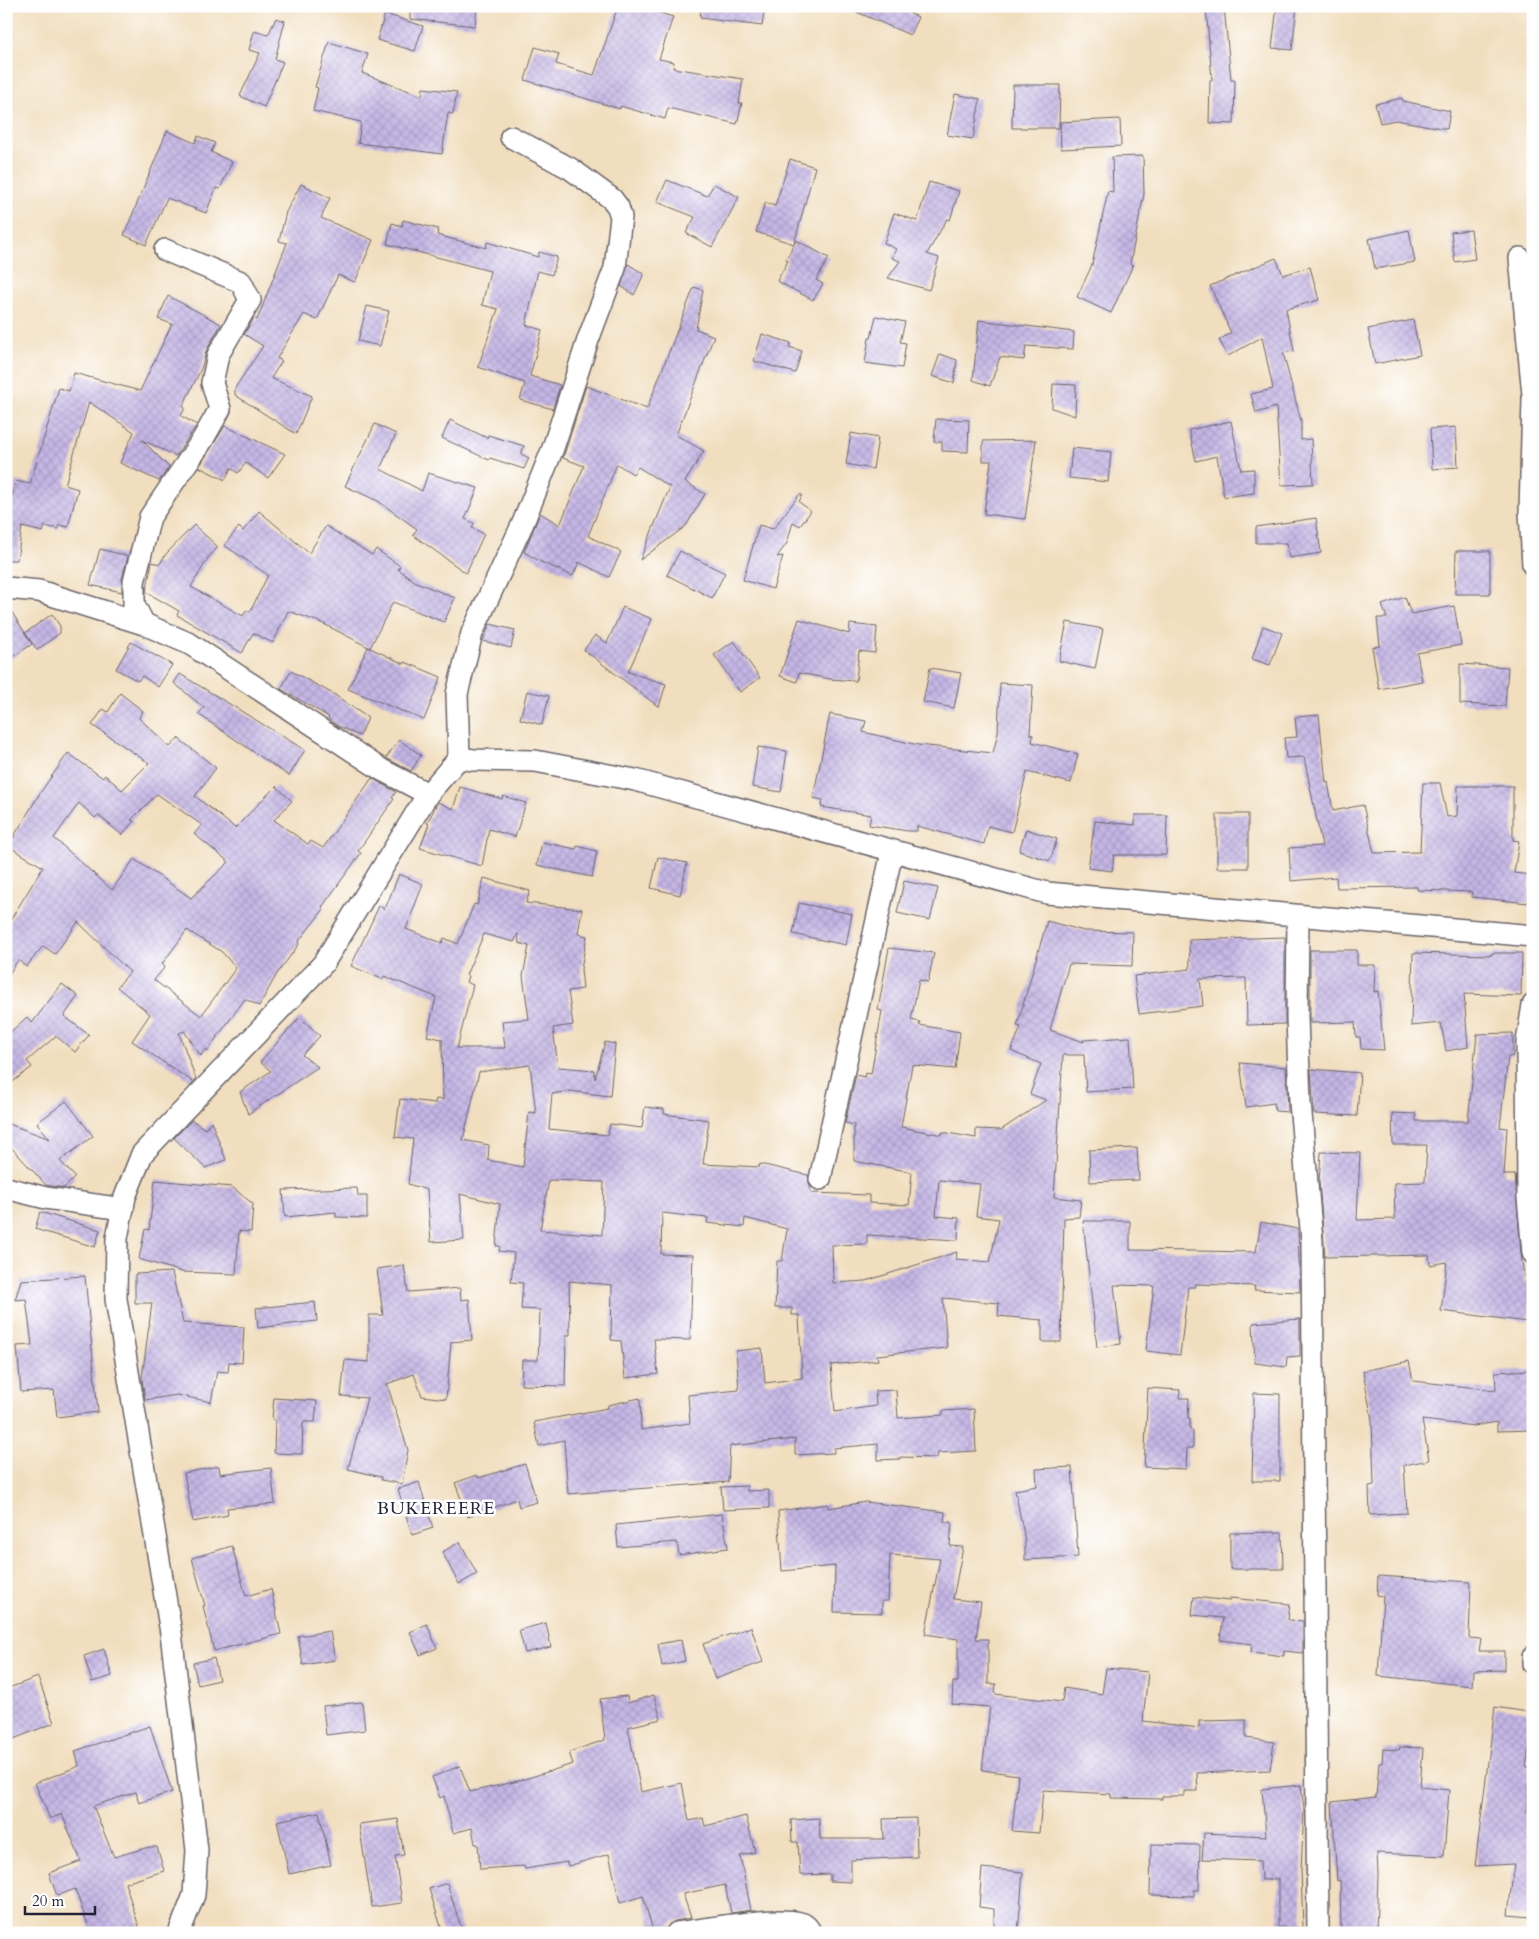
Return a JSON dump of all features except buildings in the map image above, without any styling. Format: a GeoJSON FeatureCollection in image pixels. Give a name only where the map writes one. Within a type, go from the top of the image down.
{"type":"FeatureCollection","features":[{"type":"Feature","properties":{"kind":"street"},"geometry":{"type":"LineString","coordinates":[[179,1933],[194,1895],[197,1850],[171,1633],[127,1352],[116,1299],[117,1238],[125,1196],[142,1154],[323,964],[428,794],[459,758],[457,694],[472,633],[523,524],[553,448],[588,340],[615,268],[621,217],[615,203],[571,169],[511,137]]}},
{"type":"Feature","properties":{"kind":"street"},"geometry":{"type":"LineString","coordinates":[[144,624],[134,605],[134,582],[150,517],[203,439],[220,409],[212,383],[218,355],[250,300],[241,282],[165,250]]}},
{"type":"Feature","properties":{"kind":"street"},"geometry":{"type":"LineString","coordinates":[[1520,258],[1533,397],[1530,512],[1533,564]]}},
{"type":"Feature","properties":{"kind":"street"},"geometry":{"type":"LineString","coordinates":[[6,588],[39,591],[144,624],[190,644],[382,770],[428,794]]}},
{"type":"Feature","properties":{"kind":"street"},"geometry":{"type":"LineString","coordinates":[[459,758],[535,761],[635,780],[1047,893],[1533,936]]}},
{"type":"Feature","properties":{"kind":"street"},"geometry":{"type":"LineString","coordinates":[[820,1178],[892,852]]}},
{"type":"Feature","properties":{"kind":"street"},"geometry":{"type":"LineString","coordinates":[[1298,916],[1297,1017],[1300,1102],[1312,1241],[1318,1933]]}},
{"type":"Feature","properties":{"kind":"street"},"geometry":{"type":"LineString","coordinates":[[1533,1005],[1526,1042],[1528,1197],[1533,1253]]}},
{"type":"Feature","properties":{"kind":"street"},"geometry":{"type":"LineString","coordinates":[[6,1188],[46,1198],[123,1209]]}},
{"type":"Feature","properties":{"kind":"street"},"geometry":{"type":"LineString","coordinates":[[1533,1657],[1533,1664]]}},
{"type":"Feature","properties":{"kind":"street"},"geometry":{"type":"LineString","coordinates":[[677,1933],[782,1921],[800,1923],[806,1926],[811,1933]]}},
{"type":"Feature","properties":{"kind":"district","name":"BUKEREERE"},"geometry":{"type":"Point","coordinates":[436,1508]}}]}
